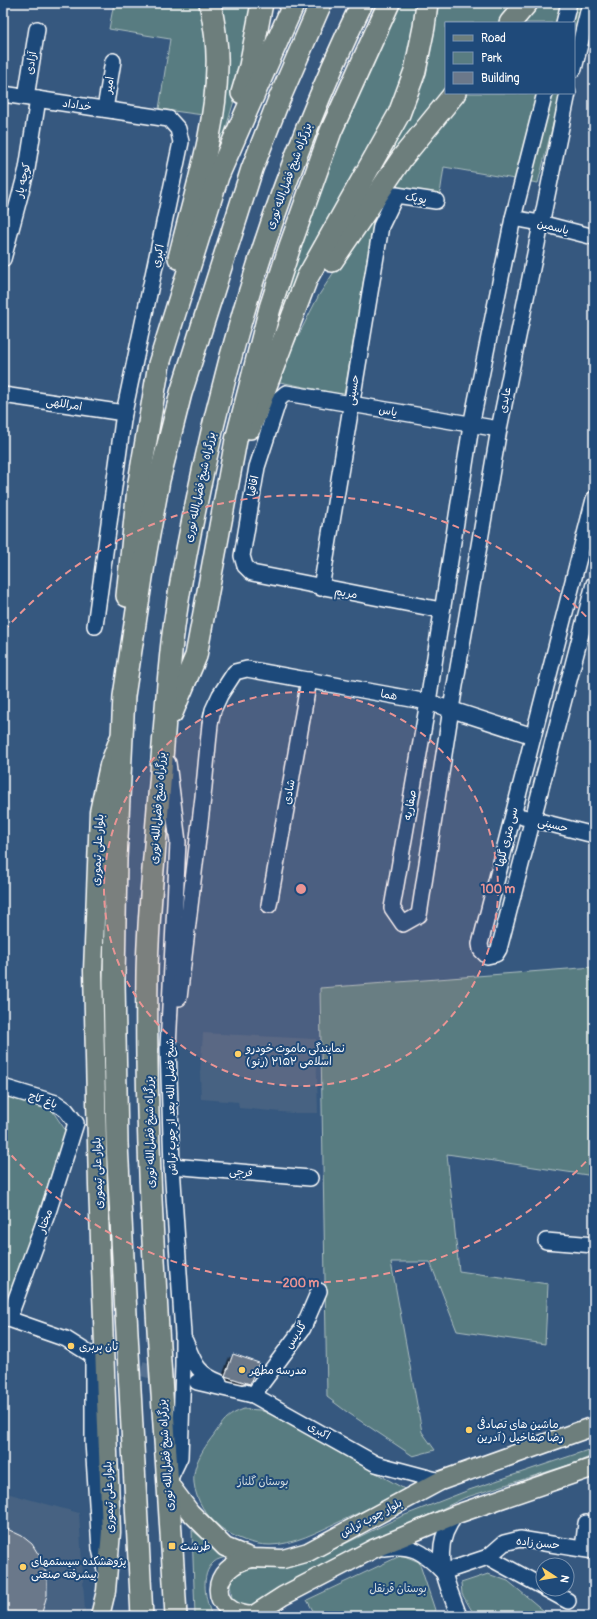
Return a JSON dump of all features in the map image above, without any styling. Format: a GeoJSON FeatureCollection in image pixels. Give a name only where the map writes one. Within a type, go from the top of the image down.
{"type":"FeatureCollection","features":[{"type":"Feature","properties":{"kind":"highway"},"geometry":{"type":"LineString","coordinates":[[142,1616],[117,1144],[114,981],[116,859],[124,696],[124,622],[138,488],[172,285],[201,167],[215,98],[217,58],[216,34],[210,3]]}},
{"type":"Feature","properties":{"kind":"highway"},"geometry":{"type":"LineString","coordinates":[[218,176],[294,3]]}},
{"type":"Feature","properties":{"kind":"highway"},"geometry":{"type":"LineString","coordinates":[[124,696],[157,494],[181,393],[252,169],[321,3]]}},
{"type":"Feature","properties":{"kind":"highway","name":"بزرگراه شیخ فضل‌الله نوری"},"geometry":{"type":"LineString","coordinates":[[176,1616],[169,1482],[164,1431],[150,1166],[147,971],[172,642],[185,558],[215,418],[226,375],[267,236],[307,124],[362,3]]}},
{"type":"Feature","properties":{"kind":"highway"},"geometry":{"type":"LineString","coordinates":[[164,732],[196,656],[230,479],[236,440],[270,308],[290,246],[331,131],[389,3]]}},
{"type":"Feature","properties":{"kind":"highway"},"geometry":{"type":"LineString","coordinates":[[230,479],[307,278],[399,114],[415,71],[424,27],[427,3]]}},
{"type":"Feature","properties":{"kind":"highway"},"geometry":{"type":"LineString","coordinates":[[511,22],[527,3]]}},
{"type":"Feature","properties":{"kind":"highway"},"geometry":{"type":"LineString","coordinates":[[159,364],[218,176],[250,66],[261,12]]}},
{"type":"Feature","properties":{"kind":"highway"},"geometry":{"type":"LineString","coordinates":[[280,351],[316,284],[345,240],[402,158],[454,94]]}},
{"type":"Feature","properties":{"kind":"main road","name":"بلوار علی تیموری"},"geometry":{"type":"LineString","coordinates":[[100,1616],[108,1579],[111,1532],[98,1200],[93,972],[100,812],[109,765],[121,733]]}},
{"type":"Feature","properties":{"kind":"main road","name":"بلوار چوب‌ تراش"},"geometry":{"type":"LineString","coordinates":[[169,1482],[190,1512],[212,1536],[225,1547],[252,1558],[283,1559],[308,1552],[440,1481],[594,1426]]}},
{"type":"Feature","properties":{"kind":"main road"},"geometry":{"type":"LineString","coordinates":[[252,1558],[233,1564],[227,1570],[221,1578],[220,1594],[221,1600],[230,1611],[253,1616],[283,1596],[373,1549],[457,1514],[594,1467]]}},
{"type":"Feature","properties":{"kind":"street"},"geometry":{"type":"LineString","coordinates":[[564,22],[569,3]]}},
{"type":"Feature","properties":{"kind":"street"},"geometry":{"type":"LineString","coordinates":[[575,65],[590,3]]}},
{"type":"Feature","properties":{"kind":"street","name":"آزادی"},"geometry":{"type":"LineString","coordinates":[[32,98],[37,29]]}},
{"type":"Feature","properties":{"kind":"street","name":"امیر"},"geometry":{"type":"LineString","coordinates":[[106,109],[113,61]]}},
{"type":"Feature","properties":{"kind":"street","name":"خداداد"},"geometry":{"type":"LineString","coordinates":[[3,94],[151,116]]}},
{"type":"Feature","properties":{"kind":"street"},"geometry":{"type":"LineString","coordinates":[[428,702],[441,610],[472,426],[513,218],[545,94]]}},
{"type":"Feature","properties":{"kind":"street","name":"عابدی"},"geometry":{"type":"LineString","coordinates":[[451,709],[499,429],[540,223],[568,94]]}},
{"type":"Feature","properties":{"kind":"street","name":"کوچه یار"},"geometry":{"type":"LineString","coordinates":[[3,259],[27,169],[32,98]]}},
{"type":"Feature","properties":{"kind":"street","name":"اکبری"},"geometry":{"type":"LineString","coordinates":[[95,626],[124,413],[181,142],[178,129],[169,119],[151,116]]}},
{"type":"Feature","properties":{"kind":"street","name":"پوپک"},"geometry":{"type":"LineString","coordinates":[[396,195],[436,201]]}},
{"type":"Feature","properties":{"kind":"street","name":"حسینی"},"geometry":{"type":"LineString","coordinates":[[322,588],[381,226],[396,195]]}},
{"type":"Feature","properties":{"kind":"street","name":"یاسمین"},"geometry":{"type":"LineString","coordinates":[[513,218],[540,223],[594,237]]}},
{"type":"Feature","properties":{"kind":"street","name":"یاس"},"geometry":{"type":"LineString","coordinates":[[279,399],[286,393],[472,426],[499,429]]}},
{"type":"Feature","properties":{"kind":"street","name":"امراللهی"},"geometry":{"type":"LineString","coordinates":[[3,395],[124,413]]}},
{"type":"Feature","properties":{"kind":"street","name":"اقاقیا"},"geometry":{"type":"LineString","coordinates":[[252,573],[245,566],[242,556],[257,467],[279,399]]}},
{"type":"Feature","properties":{"kind":"street","name":"سی متری گلها"},"geometry":{"type":"LineString","coordinates":[[594,499],[480,944],[481,950],[487,956],[496,954],[499,949],[594,584]]}},
{"type":"Feature","properties":{"kind":"street","name":"مریم"},"geometry":{"type":"LineString","coordinates":[[252,573],[322,588],[441,610]]}},
{"type":"Feature","properties":{"kind":"street","name":"هما"},"geometry":{"type":"LineString","coordinates":[[168,1048],[180,995],[210,724],[213,710],[228,681],[235,672],[248,669],[428,702],[533,736]]}},
{"type":"Feature","properties":{"kind":"street","name":"شادی"},"geometry":{"type":"LineString","coordinates":[[269,905],[309,680]]}},
{"type":"Feature","properties":{"kind":"street","name":"صفاریه"},"geometry":{"type":"LineString","coordinates":[[428,702],[392,908],[403,924],[419,915],[451,709]]}},
{"type":"Feature","properties":{"kind":"street","name":"شیخ فضل الله بعد از چوب تراش"},"geometry":{"type":"LineString","coordinates":[[164,732],[178,842],[168,1048],[172,1166],[183,1334],[180,1457],[169,1482]]}},
{"type":"Feature","properties":{"kind":"street","name":"حسینی"},"geometry":{"type":"LineString","coordinates":[[513,815],[594,835]]}},
{"type":"Feature","properties":{"kind":"street","name":"باغ کاج"},"geometry":{"type":"LineString","coordinates":[[3,1087],[56,1103],[66,1110],[76,1123]]}},
{"type":"Feature","properties":{"kind":"street","name":"مختار"},"geometry":{"type":"LineString","coordinates":[[6,1318],[49,1209],[76,1123]]}},
{"type":"Feature","properties":{"kind":"street","name":"فرجی"},"geometry":{"type":"LineString","coordinates":[[172,1166],[310,1178]]}},
{"type":"Feature","properties":{"kind":"street"},"geometry":{"type":"LineString","coordinates":[[546,1241],[594,1245]]}},
{"type":"Feature","properties":{"kind":"street","name":"گلدیس"},"geometry":{"type":"LineString","coordinates":[[253,1395],[303,1328],[319,1291]]}},
{"type":"Feature","properties":{"kind":"street"},"geometry":{"type":"LineString","coordinates":[[6,1318],[66,1339],[95,1356],[93,1442],[100,1549],[108,1579]]}},
{"type":"Feature","properties":{"kind":"street"},"geometry":{"type":"LineString","coordinates":[[183,1334],[194,1362],[205,1377],[253,1395]]}},
{"type":"Feature","properties":{"kind":"street","name":"اکبری"},"geometry":{"type":"LineString","coordinates":[[197,1382],[253,1395],[376,1464],[440,1481]]}},
{"type":"Feature","properties":{"kind":"street"},"geometry":{"type":"LineString","coordinates":[[457,1514],[449,1523],[442,1541],[443,1572],[459,1616]]}},
{"type":"Feature","properties":{"kind":"street"},"geometry":{"type":"LineString","coordinates":[[586,1523],[589,1550]]}},
{"type":"Feature","properties":{"kind":"street","name":"حسن زاده"},"geometry":{"type":"LineString","coordinates":[[443,1572],[488,1557],[497,1547],[513,1540],[520,1539],[589,1550]]}},
{"type":"Feature","properties":{"kind":"street"},"geometry":{"type":"LineString","coordinates":[[373,1549],[399,1546],[410,1548],[425,1554],[443,1572]]}},
{"type":"Feature","properties":{"kind":"street"},"geometry":{"type":"LineString","coordinates":[[488,1557],[535,1583]]}},
{"type":"Feature","properties":{"kind":"street"},"geometry":{"type":"LineString","coordinates":[[561,1597],[568,1601]]}},
{"type":"Feature","properties":{"kind":"shaded area"},"geometry":{"type":"Polygon","coordinates":[[[203,1033],[316,1039],[318,1113],[292,1113],[239,1108],[238,1102],[201,1099],[200,1074],[203,1033]]]}},
{"type":"Feature","properties":{"kind":"shaded area"},"geometry":{"type":"Polygon","coordinates":[[[3,1492],[79,1513],[85,1611],[82,1616],[3,1616],[3,1492]]]}},
{"type":"Feature","properties":{"kind":"green space"},"geometry":{"type":"Polygon","coordinates":[[[114,3],[201,3],[207,53],[207,84],[203,115],[159,109],[170,39],[109,29],[114,3]]]}},
{"type":"Feature","properties":{"kind":"green space"},"geometry":{"type":"Polygon","coordinates":[[[218,3],[256,3],[237,91],[177,291],[219,122],[218,3]]]}},
{"type":"Feature","properties":{"kind":"green space"},"geometry":{"type":"Polygon","coordinates":[[[394,3],[419,3],[406,76],[253,383],[290,259],[394,3]]]}},
{"type":"Feature","properties":{"kind":"green space"},"geometry":{"type":"Polygon","coordinates":[[[432,3],[518,3],[502,22],[445,22],[445,93],[341,229],[432,3]]]}},
{"type":"Feature","properties":{"kind":"green space"},"geometry":{"type":"Polygon","coordinates":[[[541,3],[584,3],[575,38],[575,22],[524,22],[541,3]]]}},
{"type":"Feature","properties":{"kind":"green space"},"geometry":{"type":"Polygon","coordinates":[[[462,94],[561,94],[538,183],[444,167],[440,194],[390,186],[462,94]]]}},
{"type":"Feature","properties":{"kind":"green space"},"geometry":{"type":"Polygon","coordinates":[[[376,207],[344,395],[275,381],[319,295],[376,207]]]}},
{"type":"Feature","properties":{"kind":"green space"},"geometry":{"type":"Polygon","coordinates":[[[594,967],[594,1176],[447,1154],[459,1271],[548,1284],[545,1344],[457,1331],[430,1262],[391,1262],[422,1432],[435,1450],[413,1456],[327,1397],[320,988],[594,967]]]}},
{"type":"Feature","properties":{"kind":"green space"},"geometry":{"type":"Polygon","coordinates":[[[3,1095],[49,1106],[66,1131],[9,1299],[3,1298],[3,1095]]]}},
{"type":"Feature","properties":{"kind":"green space","name":"بوستان گلناز"},"geometry":{"type":"Polygon","coordinates":[[[244,1409],[260,1410],[277,1417],[408,1491],[288,1543],[270,1545],[257,1544],[232,1535],[221,1528],[203,1508],[197,1496],[194,1477],[196,1464],[199,1458],[220,1426],[229,1417],[244,1409]]]}},
{"type":"Feature","properties":{"kind":"green space"},"geometry":{"type":"Polygon","coordinates":[[[594,1448],[594,1455],[575,1463],[464,1498],[402,1528],[251,1607],[240,1605],[232,1598],[230,1584],[235,1574],[245,1569],[291,1567],[314,1559],[400,1517],[469,1490],[594,1448]]]}},
{"type":"Feature","properties":{"kind":"green space"},"geometry":{"type":"Polygon","coordinates":[[[192,1530],[226,1557],[218,1559],[209,1567],[205,1581],[206,1596],[212,1616],[195,1616],[192,1530]]]}},
{"type":"Feature","properties":{"kind":"green space","name":"بوستان قرنقل"},"geometry":{"type":"Polygon","coordinates":[[[402,1555],[419,1562],[437,1616],[316,1616],[307,1600],[402,1555]]]}},
{"type":"Feature","properties":{"kind":"green space"},"geometry":{"type":"Polygon","coordinates":[[[488,1574],[508,1581],[550,1616],[475,1616],[462,1594],[461,1583],[488,1574]]]}},
{"type":"Feature","properties":{"kind":"building","name":"مدرسه مطهر"},"geometry":{"type":"Polygon","coordinates":[[[233,1354],[259,1363],[250,1384],[225,1376],[233,1354]]]}},
{"type":"Feature","properties":{"kind":"building","name":"پژوهشکده سیستمهای پیشرفته صنعتی"},"geometry":{"type":"Polygon","coordinates":[[[3,1527],[22,1536],[32,1544],[40,1557],[47,1576],[47,1595],[41,1616],[3,1616],[3,1527]]]}},
{"type":"Feature","properties":{"kind":"tunnel"},"geometry":{"type":"LineString","coordinates":[[97,1357],[194,1382]]}},
{"type":"Feature","properties":{"kind":"place","name":"نمایندگی ماموت خودرو ( رنو) اسلامی ۲۱۵۲"},"geometry":{"type":"Point","coordinates":[238,1054]}},
{"type":"Feature","properties":{"kind":"place","name":"نان بربری"},"geometry":{"type":"Point","coordinates":[71,1346]}},
{"type":"Feature","properties":{"kind":"place","name":"مدرسه مطهر"},"geometry":{"type":"Point","coordinates":[242,1370]}},
{"type":"Feature","properties":{"kind":"place","name":"ماشین های تصادفی رضا صفاخیل ( آدرین"},"geometry":{"type":"Point","coordinates":[469,1430]}},
{"type":"Feature","properties":{"kind":"place","name":"طرشت"},"geometry":{"type":"Point","coordinates":[172,1546]}},
{"type":"Feature","properties":{"kind":"place","name":"پژوهشکده سیستمهای پیشرفته صنعتی"},"geometry":{"type":"Point","coordinates":[23,1567]}}]}
